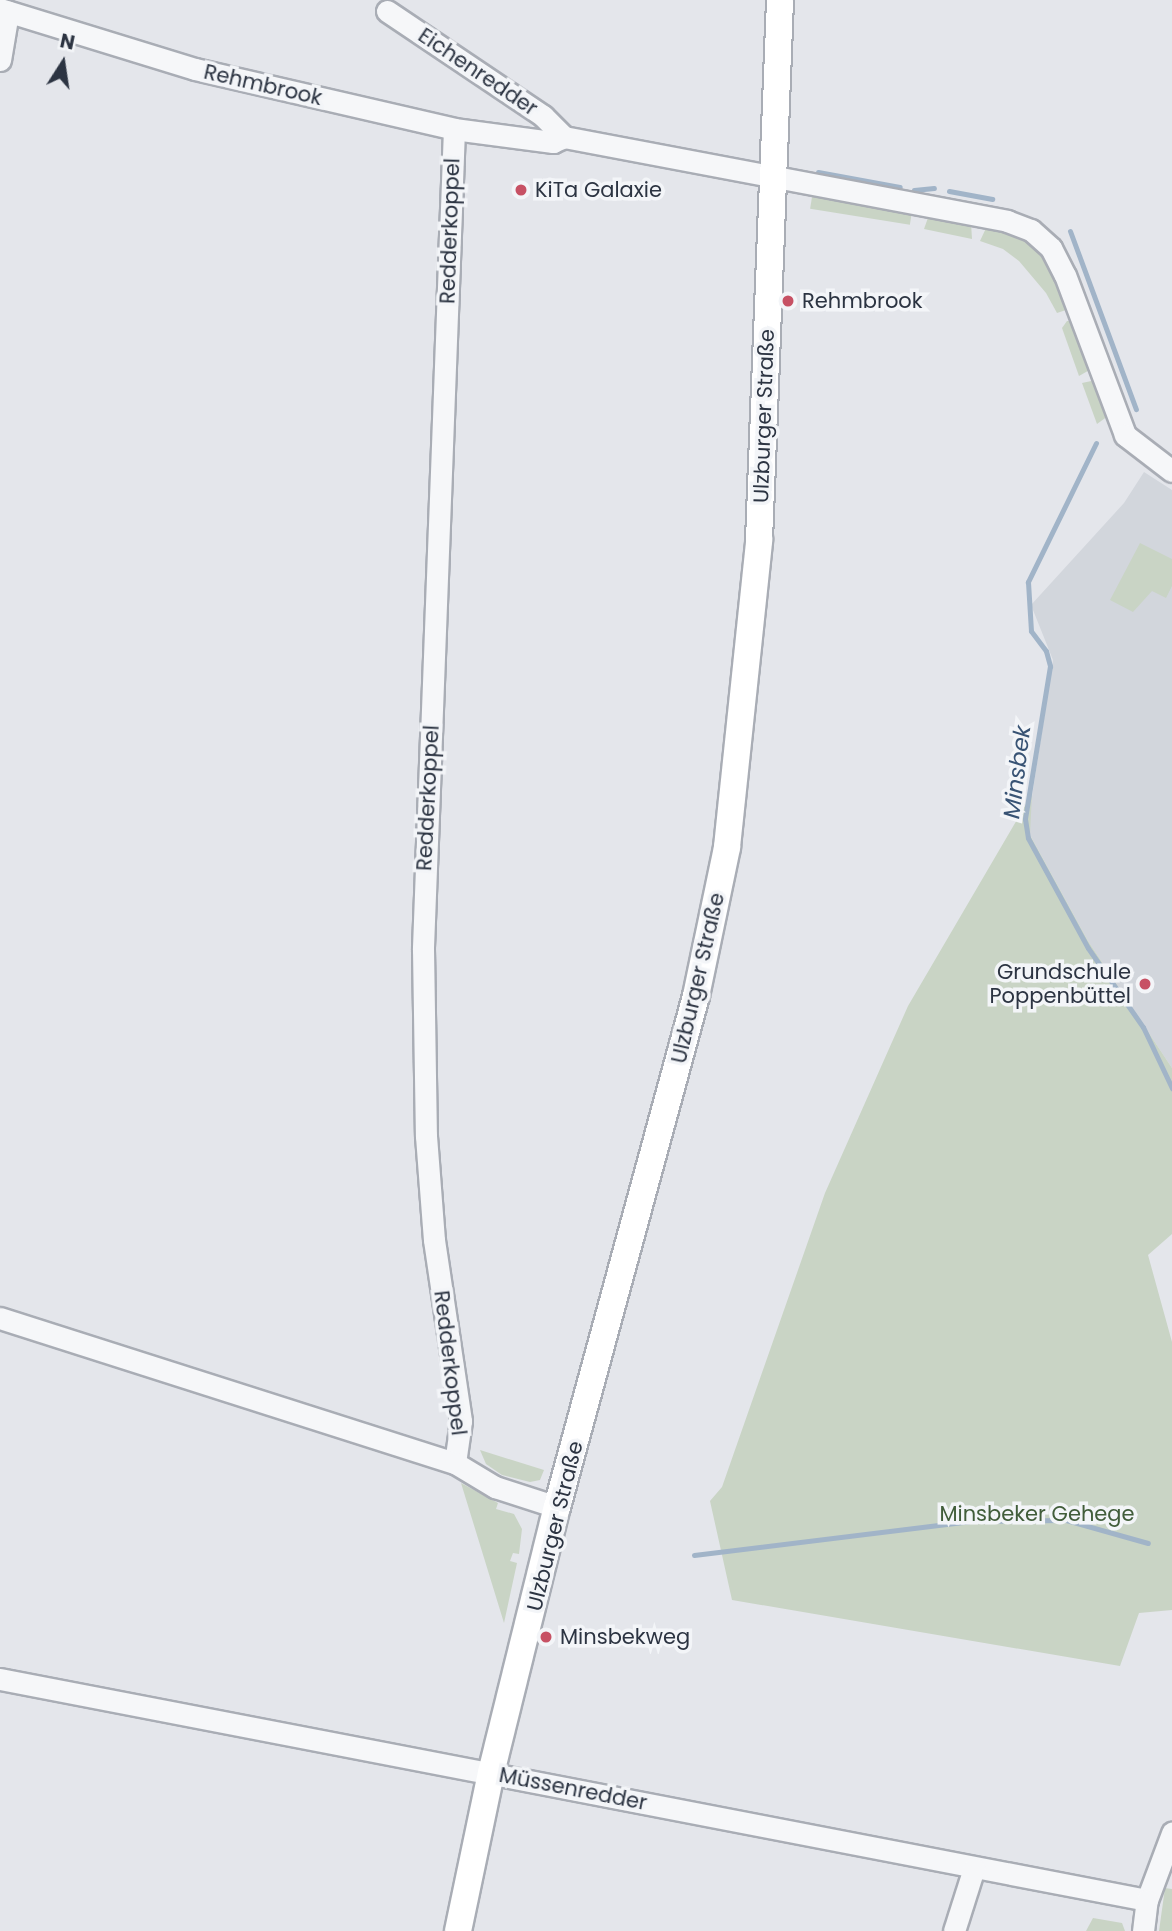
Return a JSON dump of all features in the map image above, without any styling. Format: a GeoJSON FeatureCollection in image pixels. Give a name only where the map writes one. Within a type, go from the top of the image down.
{"type":"FeatureCollection","features":[{"type":"Feature","properties":{"kind":"main road","name":"Ulzburger Straße"},"geometry":{"type":"LineString","coordinates":[[458,1931],[491,1773],[557,1507],[696,996],[727,847],[759,540],[780,0]]}},
{"type":"Feature","properties":{"kind":"street","name":"Rehmbrook"},"geometry":{"type":"LineString","coordinates":[[4,10],[195,69],[454,129],[553,142],[564,137],[772,179],[1007,221],[1031,230],[1051,248],[1065,275],[1125,435],[1172,471]]}},
{"type":"Feature","properties":{"kind":"street"},"geometry":{"type":"LineString","coordinates":[[0,60],[4,10]]}},
{"type":"Feature","properties":{"kind":"street","name":"Eichenredder"},"geometry":{"type":"LineString","coordinates":[[387,12],[543,116],[564,137]]}},
{"type":"Feature","properties":{"kind":"street","name":"Redderkoppel"},"geometry":{"type":"LineString","coordinates":[[454,129],[423,962],[426,1125],[434,1240],[461,1421],[455,1463]]}},
{"type":"Feature","properties":{"kind":"street"},"geometry":{"type":"LineString","coordinates":[[0,1318],[455,1463],[495,1487],[557,1507]]}},
{"type":"Feature","properties":{"kind":"street","name":"Müssenredder"},"geometry":{"type":"LineString","coordinates":[[0,1679],[1147,1900]]}},
{"type":"Feature","properties":{"kind":"street"},"geometry":{"type":"LineString","coordinates":[[1143,1931],[1147,1900],[1172,1833]]}},
{"type":"Feature","properties":{"kind":"street"},"geometry":{"type":"LineString","coordinates":[[954,1931],[974,1868]]}},
{"type":"Feature","properties":{"kind":"shaded area"},"geometry":{"type":"Polygon","coordinates":[[[1144,472],[1172,490],[1172,1068],[1088,941],[1030,835],[1028,822],[1053,660],[1031,605],[1124,503],[1144,472]]]}},
{"type":"Feature","properties":{"kind":"green space"},"geometry":{"type":"Polygon","coordinates":[[[812,197],[912,213],[910,225],[810,209],[812,197]]]}},
{"type":"Feature","properties":{"kind":"green space"},"geometry":{"type":"Polygon","coordinates":[[[929,215],[971,223],[972,239],[924,229],[929,215]]]}},
{"type":"Feature","properties":{"kind":"green space"},"geometry":{"type":"Polygon","coordinates":[[[987,226],[1016,233],[1039,247],[1069,304],[1066,310],[1057,313],[1046,293],[1019,261],[1003,249],[980,241],[987,226]]]}},
{"type":"Feature","properties":{"kind":"green space"},"geometry":{"type":"Polygon","coordinates":[[[1067,321],[1074,321],[1093,368],[1079,376],[1062,328],[1067,321]]]}},
{"type":"Feature","properties":{"kind":"green space"},"geometry":{"type":"Polygon","coordinates":[[[1096,380],[1108,416],[1097,424],[1082,383],[1096,380]]]}},
{"type":"Feature","properties":{"kind":"green space"},"geometry":{"type":"Polygon","coordinates":[[[1140,543],[1172,559],[1172,586],[1166,598],[1152,591],[1133,612],[1110,600],[1140,543]]]}},
{"type":"Feature","properties":{"kind":"green space","name":"Minsbeker Gehege"},"geometry":{"type":"Polygon","coordinates":[[[1032,794],[1030,835],[1088,941],[1172,1068],[1172,1234],[1148,1255],[1172,1342],[1172,1610],[1139,1613],[1120,1666],[732,1600],[710,1501],[722,1487],[825,1193],[908,1006],[1032,794]]]}},
{"type":"Feature","properties":{"kind":"green space"},"geometry":{"type":"Polygon","coordinates":[[[480,1450],[544,1470],[540,1480],[530,1482],[502,1475],[486,1464],[480,1450]]]}},
{"type":"Feature","properties":{"kind":"green space"},"geometry":{"type":"Polygon","coordinates":[[[461,1483],[498,1503],[496,1509],[514,1514],[522,1529],[519,1554],[513,1553],[510,1561],[517,1563],[504,1623],[461,1483]]]}},
{"type":"Feature","properties":{"kind":"green space"},"geometry":{"type":"Polygon","coordinates":[[[1165,1888],[1172,1889],[1172,1931],[1159,1931],[1165,1888]]]}},
{"type":"Feature","properties":{"kind":"green space"},"geometry":{"type":"Polygon","coordinates":[[[1093,1918],[1122,1923],[1125,1931],[1086,1931],[1093,1918]]]}},
{"type":"Feature","properties":{"kind":"waterway"},"geometry":{"type":"LineString","coordinates":[[818,172],[900,187]]}},
{"type":"Feature","properties":{"kind":"waterway"},"geometry":{"type":"LineString","coordinates":[[914,190],[934,188]]}},
{"type":"Feature","properties":{"kind":"waterway"},"geometry":{"type":"LineString","coordinates":[[949,191],[992,199]]}},
{"type":"Feature","properties":{"kind":"waterway"},"geometry":{"type":"LineString","coordinates":[[1070,231],[1136,409]]}},
{"type":"Feature","properties":{"kind":"waterway","name":"Minsbek"},"geometry":{"type":"LineString","coordinates":[[1096,443],[1028,582],[1031,631],[1046,651],[1050,666],[1025,819],[1028,838],[1088,948],[1143,1027],[1172,1088]]}},
{"type":"Feature","properties":{"kind":"waterway"},"geometry":{"type":"LineString","coordinates":[[694,1555],[969,1521],[1066,1520],[1148,1543]]}},
{"type":"Feature","properties":{"kind":"place","name":"KiTa Galaxie"},"geometry":{"type":"Point","coordinates":[521,190]}},
{"type":"Feature","properties":{"kind":"place","name":"Rehmbrook"},"geometry":{"type":"Point","coordinates":[788,301]}},
{"type":"Feature","properties":{"kind":"place","name":"Grundschule Poppenbüttel"},"geometry":{"type":"Point","coordinates":[1145,984]}},
{"type":"Feature","properties":{"kind":"place","name":"Minsbekweg"},"geometry":{"type":"Point","coordinates":[546,1637]}}]}
